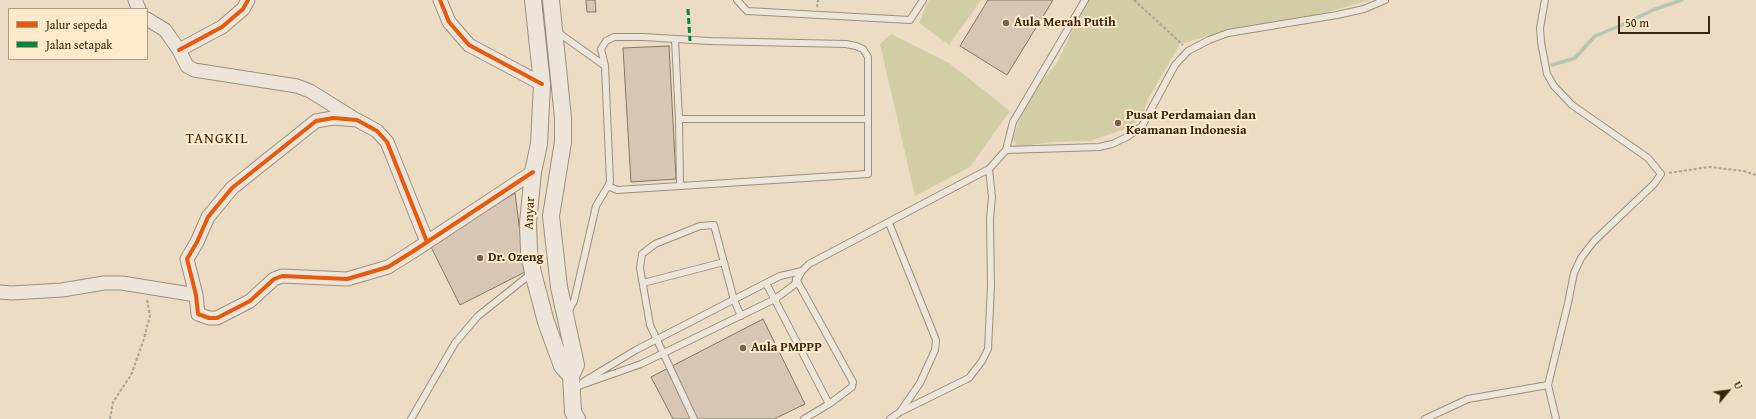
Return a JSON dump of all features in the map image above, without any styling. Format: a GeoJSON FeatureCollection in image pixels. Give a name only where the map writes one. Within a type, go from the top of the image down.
{"type":"FeatureCollection","features":[{"type":"Feature","properties":{"kind":"street"},"geometry":{"type":"LineString","coordinates":[[179,50],[222,27],[243,9],[248,0]]}},
{"type":"Feature","properties":{"kind":"street"},"geometry":{"type":"LineString","coordinates":[[440,0],[448,22],[469,45],[542,84]]}},
{"type":"Feature","properties":{"kind":"street","name":"Anyar"},"geometry":{"type":"LineString","coordinates":[[533,0],[542,84],[539,144],[533,172],[528,223],[529,251],[533,273],[546,322],[560,362],[573,377]]}},
{"type":"Feature","properties":{"kind":"street","name":"Anyar"},"geometry":{"type":"LineString","coordinates":[[551,0],[555,30],[563,142],[551,216],[559,286],[566,316],[573,377],[574,417]]}},
{"type":"Feature","properties":{"kind":"street"},"geometry":{"type":"LineString","coordinates":[[148,20],[164,30],[179,50],[187,66],[194,70],[297,86],[310,91],[377,131],[387,142],[427,242]]}},
{"type":"Feature","properties":{"kind":"street"},"geometry":{"type":"LineString","coordinates":[[357,120],[333,118],[316,121],[232,188],[208,217],[197,242],[187,259],[196,295],[198,314],[209,318],[217,318],[250,301],[274,279],[282,276],[347,279],[388,267],[533,172]]}},
{"type":"Feature","properties":{"kind":"street"},"geometry":{"type":"LineString","coordinates":[[0,292],[12,293],[62,290],[104,282],[196,295]]}},
{"type":"Feature","properties":{"kind":"lane"},"geometry":{"type":"LineString","coordinates":[[737,0],[747,11],[910,20],[923,0]]}},
{"type":"Feature","properties":{"kind":"lane"},"geometry":{"type":"LineString","coordinates":[[573,377],[641,364],[775,299],[798,281],[802,271],[809,264],[989,169],[1006,150],[1013,122],[1085,0]]}},
{"type":"Feature","properties":{"kind":"lane"},"geometry":{"type":"LineString","coordinates":[[1006,150],[1099,147],[1112,144],[1127,137],[1142,126],[1175,65],[1189,51],[1208,40],[1228,33],[1337,15],[1364,9],[1385,0]]}},
{"type":"Feature","properties":{"kind":"lane"},"geometry":{"type":"LineString","coordinates":[[1545,0],[1540,28],[1541,42],[1547,74],[1554,86],[1572,104],[1648,158],[1661,174],[1654,184],[1598,236],[1581,258],[1574,273],[1548,385],[1556,419]]}},
{"type":"Feature","properties":{"kind":"lane"},"geometry":{"type":"LineString","coordinates":[[555,30],[605,66]]}},
{"type":"Feature","properties":{"kind":"lane"},"geometry":{"type":"LineString","coordinates":[[566,316],[574,301],[596,206],[610,182],[605,66],[601,50],[606,41],[614,37],[643,37],[675,40],[846,44],[863,49],[868,57],[868,174],[616,190],[608,186]]}},
{"type":"Feature","properties":{"kind":"lane"},"geometry":{"type":"LineString","coordinates":[[675,40],[679,119],[680,185]]}},
{"type":"Feature","properties":{"kind":"lane"},"geometry":{"type":"LineString","coordinates":[[679,119],[868,119]]}},
{"type":"Feature","properties":{"kind":"lane"},"geometry":{"type":"LineString","coordinates":[[890,419],[900,412],[970,378],[982,361],[988,349],[991,286],[990,219],[992,197],[989,169]]}},
{"type":"Feature","properties":{"kind":"lane"},"geometry":{"type":"LineString","coordinates":[[889,223],[936,340],[935,350],[920,383],[900,412]]}},
{"type":"Feature","properties":{"kind":"lane"},"geometry":{"type":"LineString","coordinates":[[694,419],[657,340],[646,311],[640,268],[642,254],[646,249],[700,226],[714,225],[734,300],[741,316]]}},
{"type":"Feature","properties":{"kind":"lane"},"geometry":{"type":"LineString","coordinates":[[643,283],[724,262]]}},
{"type":"Feature","properties":{"kind":"lane"},"geometry":{"type":"LineString","coordinates":[[573,377],[657,340],[766,282],[792,272],[802,271]]}},
{"type":"Feature","properties":{"kind":"lane"},"geometry":{"type":"LineString","coordinates":[[792,272],[853,382],[852,387],[829,404],[804,419]]}},
{"type":"Feature","properties":{"kind":"lane"},"geometry":{"type":"LineString","coordinates":[[411,419],[455,343],[478,316],[533,273]]}},
{"type":"Feature","properties":{"kind":"lane"},"geometry":{"type":"LineString","coordinates":[[766,282],[829,404]]}},
{"type":"Feature","properties":{"kind":"lane"},"geometry":{"type":"LineString","coordinates":[[1424,419],[1468,399],[1548,385]]}},
{"type":"Feature","properties":{"kind":"path"},"geometry":{"type":"LineString","coordinates":[[1134,0],[1189,51]]}},
{"type":"Feature","properties":{"kind":"path"},"geometry":{"type":"LineString","coordinates":[[1661,174],[1679,173],[1709,167],[1744,170],[1756,175]]}},
{"type":"Feature","properties":{"kind":"path"},"geometry":{"type":"LineString","coordinates":[[110,419],[113,402],[131,375],[143,342],[150,316],[146,287]]}},
{"type":"Feature","properties":{"kind":"shaded area"},"geometry":{"type":"Polygon","coordinates":[[[929,0],[981,0],[949,45],[919,23],[929,0]]]}},
{"type":"Feature","properties":{"kind":"shaded area"},"geometry":{"type":"Polygon","coordinates":[[[1087,0],[1370,0],[1282,25],[1241,27],[1180,44],[1148,99],[1142,117],[1131,127],[1090,141],[1051,142],[1017,147],[1013,138],[1027,98],[1057,63],[1087,0]]]}},
{"type":"Feature","properties":{"kind":"shaded area"},"geometry":{"type":"Polygon","coordinates":[[[891,34],[949,63],[1010,111],[970,167],[915,196],[880,44],[891,34]]]}},
{"type":"Feature","properties":{"kind":"building"},"geometry":{"type":"Polygon","coordinates":[[[586,0],[595,0],[596,12],[587,12],[586,0]]]}},
{"type":"Feature","properties":{"kind":"building","name":"Aula Merah Putih"},"geometry":{"type":"Polygon","coordinates":[[[988,0],[1053,0],[1007,75],[960,46],[988,0]]]}},
{"type":"Feature","properties":{"kind":"building"},"geometry":{"type":"Polygon","coordinates":[[[669,46],[676,179],[631,182],[623,48],[669,46]]]}},
{"type":"Feature","properties":{"kind":"building","name":"Dr. Ozeng"},"geometry":{"type":"Polygon","coordinates":[[[515,193],[525,272],[460,305],[430,245],[515,193]]]}},
{"type":"Feature","properties":{"kind":"building","name":"Aula PMPPP"},"geometry":{"type":"Polygon","coordinates":[[[763,319],[805,404],[774,419],[673,419],[651,377],[763,319]]]}},
{"type":"Feature","properties":{"kind":"waterway"},"geometry":{"type":"LineString","coordinates":[[1552,65],[1575,58],[1595,36],[1653,10],[1682,0]]}},
{"type":"Feature","properties":{"kind":"marked path"},"geometry":{"type":"LineString","coordinates":[[688,9],[690,41]]}},
{"type":"Feature","properties":{"kind":"cycle path"},"geometry":{"type":"LineString","coordinates":[[179,50],[222,27],[243,9],[248,0]]}},
{"type":"Feature","properties":{"kind":"cycle path"},"geometry":{"type":"LineString","coordinates":[[440,0],[449,22],[469,45],[542,84]]}},
{"type":"Feature","properties":{"kind":"cycle path"},"geometry":{"type":"LineString","coordinates":[[427,242],[387,142],[377,131],[357,120],[333,118],[316,121],[232,188],[208,217],[197,242],[187,259],[196,295],[198,314],[209,318],[217,318],[250,301],[274,279],[282,276],[347,279],[388,267],[412,252],[533,172]]}},
{"type":"Feature","properties":{"kind":"place","name":"Aula Merah Putih"},"geometry":{"type":"Point","coordinates":[1006,23]}},
{"type":"Feature","properties":{"kind":"place","name":"Pusat Perdamaian dan Keamanan Indonesia"},"geometry":{"type":"Point","coordinates":[1118,123]}},
{"type":"Feature","properties":{"kind":"place","name":"Dr. Ozeng"},"geometry":{"type":"Point","coordinates":[480,258]}},
{"type":"Feature","properties":{"kind":"place","name":"Aula PMPPP"},"geometry":{"type":"Point","coordinates":[743,348]}},
{"type":"Feature","properties":{"kind":"district","name":"TANGKIL"},"geometry":{"type":"Point","coordinates":[217,139]}}]}
